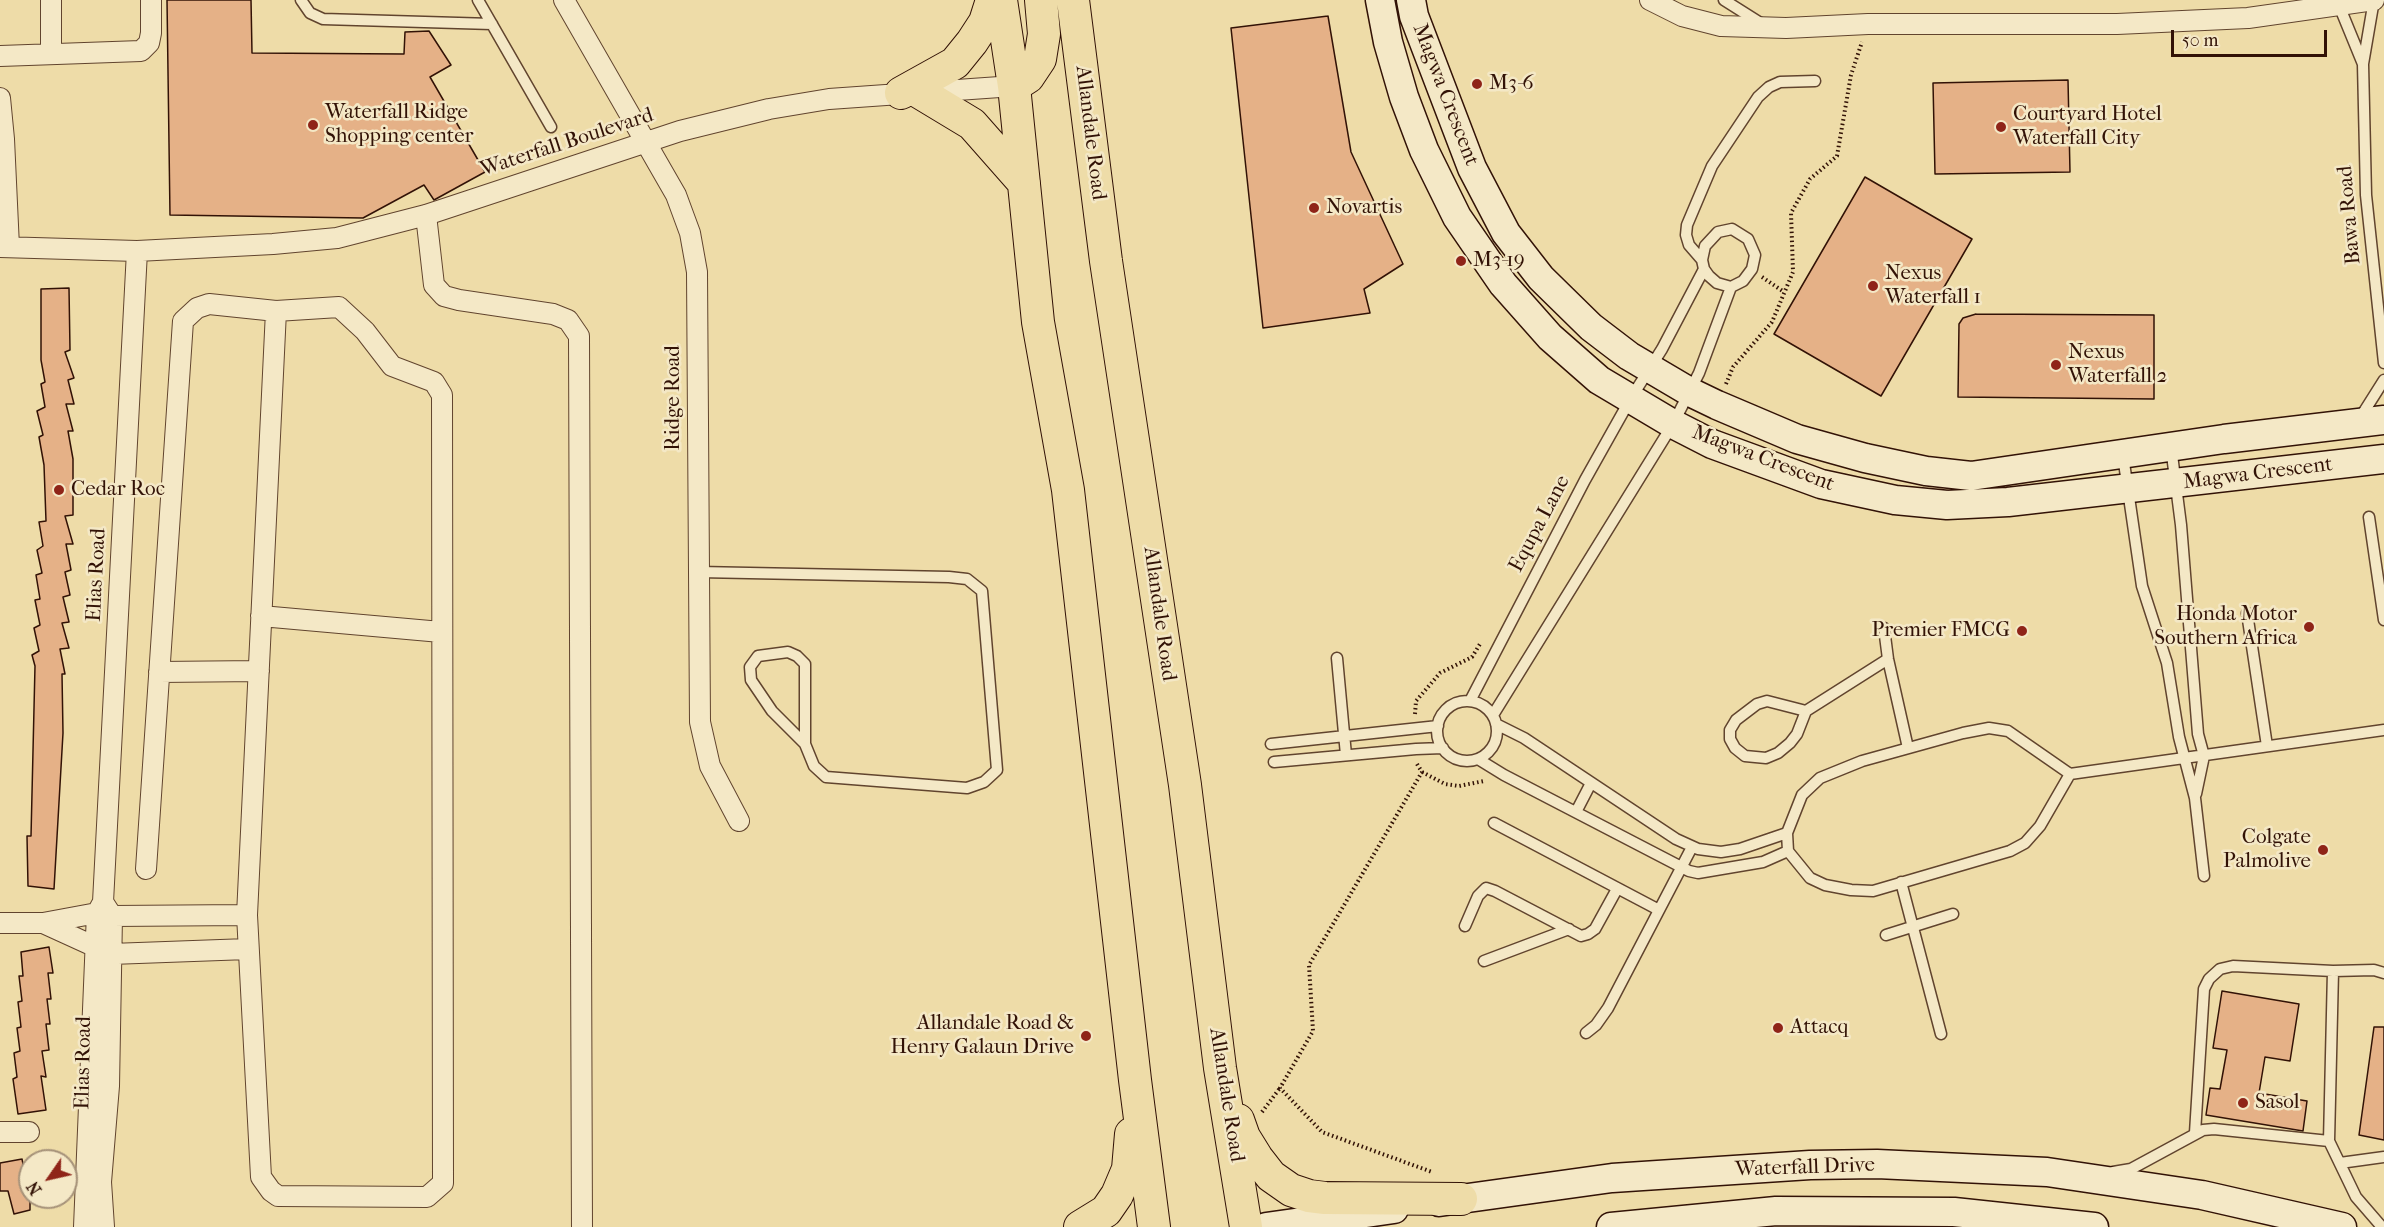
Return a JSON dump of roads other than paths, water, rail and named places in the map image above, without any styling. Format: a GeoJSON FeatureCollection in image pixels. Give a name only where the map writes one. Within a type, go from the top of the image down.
{"type":"FeatureCollection","features":[{"type":"Feature","properties":{"kind":"main road"},"geometry":{"type":"LineString","coordinates":[[992,0],[985,22],[955,63],[910,92],[972,124],[1024,183]]}},
{"type":"Feature","properties":{"kind":"main road"},"geometry":{"type":"LineString","coordinates":[[1001,0],[1014,86],[1038,322],[1068,490],[1135,1080],[1154,1227]]}},
{"type":"Feature","properties":{"kind":"main road"},"geometry":{"type":"LineString","coordinates":[[1014,86],[1028,77],[1040,59],[1044,34],[1041,0]]}},
{"type":"Feature","properties":{"kind":"main road","name":"Allandale Road"},"geometry":{"type":"LineString","coordinates":[[1074,0],[1106,261],[1185,785],[1220,1068],[1246,1227]]}},
{"type":"Feature","properties":{"kind":"main road"},"geometry":{"type":"LineString","coordinates":[[1220,1068],[1244,1137],[1271,1176],[1291,1190],[1325,1198],[1461,1199]]}},
{"type":"Feature","properties":{"kind":"main road"},"geometry":{"type":"LineString","coordinates":[[1080,1227],[1098,1217],[1111,1205],[1128,1169],[1135,1080]]}},
{"type":"Feature","properties":{"kind":"street"},"geometry":{"type":"LineString","coordinates":[[51,0],[51,54]]}},
{"type":"Feature","properties":{"kind":"street"},"geometry":{"type":"LineString","coordinates":[[0,56],[141,51],[149,43],[151,33],[151,0]]}},
{"type":"Feature","properties":{"kind":"street","name":"Ridge Road"},"geometry":{"type":"LineString","coordinates":[[564,0],[676,195],[690,233],[697,272],[700,722],[710,766],[739,821]]}},
{"type":"Feature","properties":{"kind":"street","name":"Magwa Crescent"},"geometry":{"type":"LineString","coordinates":[[1380,0],[1388,42],[1404,97],[1424,150],[1457,217],[1503,284],[1550,337],[1599,380],[1673,424],[1712,444],[1821,484],[1895,500],[1947,505],[2008,502],[2384,459]]}},
{"type":"Feature","properties":{"kind":"street","name":"Magwa Crescent"},"geometry":{"type":"LineString","coordinates":[[1411,0],[1414,16],[1438,82],[1473,168],[1506,233],[1541,278],[1591,327],[1629,356],[1690,392],[1797,439],[1865,458],[1926,471],[1971,476],[2171,446],[2371,422]]}},
{"type":"Feature","properties":{"kind":"street"},"geometry":{"type":"LineString","coordinates":[[1650,0],[1682,16],[1722,26],[1767,27],[1868,24],[2128,23],[2248,18],[2338,3],[2374,0]]}},
{"type":"Feature","properties":{"kind":"street","name":"Waterfall Boulevard"},"geometry":{"type":"LineString","coordinates":[[5,247],[137,251],[273,244],[337,238],[426,215],[680,130],[769,109],[829,99],[1014,86]]}},
{"type":"Feature","properties":{"kind":"street"},"geometry":{"type":"LineString","coordinates":[[0,98],[4,139],[5,247]]}},
{"type":"Feature","properties":{"kind":"street"},"geometry":{"type":"LineString","coordinates":[[426,215],[434,285],[444,296],[553,314],[568,320],[579,336],[582,1227]]}},
{"type":"Feature","properties":{"kind":"street","name":"Elias Road"},"geometry":{"type":"LineString","coordinates":[[84,1227],[103,951],[137,251]]}},
{"type":"Feature","properties":{"kind":"street"},"geometry":{"type":"LineString","coordinates":[[146,869],[183,321],[197,308],[209,304],[276,311],[339,307],[365,331],[392,366],[434,382],[442,395],[443,1183],[428,1197],[278,1196],[271,1191],[261,1177],[247,915],[276,311]]}},
{"type":"Feature","properties":{"kind":"street"},"geometry":{"type":"LineString","coordinates":[[261,616],[441,632]]}},
{"type":"Feature","properties":{"kind":"street"},"geometry":{"type":"LineString","coordinates":[[159,672],[259,671]]}},
{"type":"Feature","properties":{"kind":"street"},"geometry":{"type":"LineString","coordinates":[[0,923],[43,923],[104,910],[247,915]]}},
{"type":"Feature","properties":{"kind":"street"},"geometry":{"type":"LineString","coordinates":[[43,923],[103,951],[248,949]]}},
{"type":"Feature","properties":{"kind":"street","name":"Elias Road"},"geometry":{"type":"LineString","coordinates":[[103,951],[110,1086],[101,1182],[104,1227]]}},
{"type":"Feature","properties":{"kind":"street"},"geometry":{"type":"LineString","coordinates":[[0,1132],[29,1132]]}},
{"type":"Feature","properties":{"kind":"street","name":"Waterfall Drive"},"geometry":{"type":"LineString","coordinates":[[1266,1227],[1612,1178],[1877,1164],[2047,1172],[2202,1195],[2342,1227]]}},
{"type":"Feature","properties":{"kind":"street","name":"Waterfall Drive"},"geometry":{"type":"LineString","coordinates":[[1611,1227],[1776,1211],[1954,1212],[2094,1227]]}},
{"type":"Feature","properties":{"kind":"lane"},"geometry":{"type":"LineString","coordinates":[[301,0],[310,13],[323,19],[492,24]]}},
{"type":"Feature","properties":{"kind":"lane"},"geometry":{"type":"LineString","coordinates":[[478,0],[551,127]]}},
{"type":"Feature","properties":{"kind":"lane"},"geometry":{"type":"LineString","coordinates":[[1724,0],[1767,27]]}},
{"type":"Feature","properties":{"kind":"lane"},"geometry":{"type":"LineString","coordinates":[[2363,64],[2374,0]]}},
{"type":"Feature","properties":{"kind":"lane"},"geometry":{"type":"LineString","coordinates":[[2338,3],[2363,64]]}},
{"type":"Feature","properties":{"kind":"lane","name":"Bawa Road"},"geometry":{"type":"LineString","coordinates":[[2363,64],[2366,195],[2384,363]]}},
{"type":"Feature","properties":{"kind":"lane"},"geometry":{"type":"LineString","coordinates":[[1703,264],[1705,246],[1718,232],[1732,229],[1748,239],[1755,255],[1752,269],[1743,281],[1731,287],[1717,283],[1703,264],[1689,245],[1686,235],[1687,225],[1712,166],[1758,97],[1768,87],[1780,82],[1815,81]]}},
{"type":"Feature","properties":{"kind":"lane","name":"Equpa Lane"},"geometry":{"type":"LineString","coordinates":[[1470,701],[1585,480],[1631,398],[1662,349],[1703,264]]}},
{"type":"Feature","properties":{"kind":"lane"},"geometry":{"type":"LineString","coordinates":[[1478,759],[1494,745],[1497,735],[1495,720],[1673,424],[1699,373],[1731,287]]}},
{"type":"Feature","properties":{"kind":"lane"},"geometry":{"type":"LineString","coordinates":[[2371,422],[2384,380]]}},
{"type":"Feature","properties":{"kind":"lane"},"geometry":{"type":"LineString","coordinates":[[2171,446],[2181,525],[2198,734],[2204,756],[2195,798]]}},
{"type":"Feature","properties":{"kind":"lane"},"geometry":{"type":"LineString","coordinates":[[2123,453],[2142,586],[2167,663],[2184,758],[2195,798],[2204,876]]}},
{"type":"Feature","properties":{"kind":"lane"},"geometry":{"type":"LineString","coordinates":[[2369,517],[2384,620]]}},
{"type":"Feature","properties":{"kind":"lane"},"geometry":{"type":"LineString","coordinates":[[699,572],[967,579],[982,591],[997,770],[984,782],[967,788],[826,777],[814,766],[805,744],[804,664],[798,656],[788,652],[758,656],[750,667],[751,680],[772,711],[805,744]]}},
{"type":"Feature","properties":{"kind":"lane"},"geometry":{"type":"LineString","coordinates":[[2247,613],[2267,746]]}},
{"type":"Feature","properties":{"kind":"lane"},"geometry":{"type":"LineString","coordinates":[[1884,628],[1888,659],[1908,748]]}},
{"type":"Feature","properties":{"kind":"lane"},"geometry":{"type":"LineString","coordinates":[[1337,658],[1346,755]]}},
{"type":"Feature","properties":{"kind":"lane"},"geometry":{"type":"LineString","coordinates":[[1806,711],[1767,701],[1757,704],[1736,720],[1730,730],[1730,739],[1735,748],[1745,756],[1766,759],[1778,753],[1797,734],[1806,711],[1888,659]]}},
{"type":"Feature","properties":{"kind":"lane"},"geometry":{"type":"LineString","coordinates":[[1787,833],[1759,844],[1731,851],[1692,847],[1676,839],[1495,720],[1483,705],[1470,701],[1460,701],[1450,705],[1443,712],[1438,726],[1438,741],[1450,756],[1459,760],[1478,759],[1504,775],[1681,867],[1698,873],[1762,862],[1788,851]]}},
{"type":"Feature","properties":{"kind":"lane"},"geometry":{"type":"LineString","coordinates":[[1271,744],[1438,726]]}},
{"type":"Feature","properties":{"kind":"lane"},"geometry":{"type":"LineString","coordinates":[[2070,774],[2040,826],[2025,843],[2010,851],[1874,891],[1851,891],[1825,885],[1810,878],[1788,851],[1787,833],[1802,795],[1820,777],[1862,761],[1989,728],[2008,730],[2070,774],[2384,730]]}},
{"type":"Feature","properties":{"kind":"lane"},"geometry":{"type":"LineString","coordinates":[[1274,762],[1443,748]]}},
{"type":"Feature","properties":{"kind":"lane"},"geometry":{"type":"LineString","coordinates":[[1576,813],[1591,783]]}},
{"type":"Feature","properties":{"kind":"lane"},"geometry":{"type":"LineString","coordinates":[[1494,823],[1659,910]]}},
{"type":"Feature","properties":{"kind":"lane"},"geometry":{"type":"LineString","coordinates":[[1586,1033],[1596,1025],[1608,1008],[1692,847]]}},
{"type":"Feature","properties":{"kind":"lane"},"geometry":{"type":"LineString","coordinates":[[1900,882],[1941,1034]]}},
{"type":"Feature","properties":{"kind":"lane"},"geometry":{"type":"LineString","coordinates":[[1465,926],[1478,896],[1486,888],[1581,936],[1595,929],[1617,889]]}},
{"type":"Feature","properties":{"kind":"lane"},"geometry":{"type":"LineString","coordinates":[[1886,935],[1953,914]]}},
{"type":"Feature","properties":{"kind":"lane"},"geometry":{"type":"LineString","coordinates":[[1484,961],[1569,929]]}},
{"type":"Feature","properties":{"kind":"lane"},"geometry":{"type":"LineString","coordinates":[[2195,1133],[2204,989],[2220,969],[2233,966],[2333,971],[2374,970],[2384,973]]}},
{"type":"Feature","properties":{"kind":"lane"},"geometry":{"type":"LineString","coordinates":[[2333,971],[2329,1141],[2356,1197],[2382,1227]]}},
{"type":"Feature","properties":{"kind":"lane"},"geometry":{"type":"LineString","coordinates":[[2047,1172],[2082,1174],[2131,1169],[2195,1133],[2214,1128],[2329,1141]]}},
{"type":"Feature","properties":{"kind":"lane"},"geometry":{"type":"LineString","coordinates":[[2340,1163],[2384,1157]]}},
{"type":"Feature","properties":{"kind":"lane"},"geometry":{"type":"LineString","coordinates":[[1843,1212],[1873,1224]]}},
{"type":"Feature","properties":{"kind":"place","name":"M3-6"},"geometry":{"type":"Point","coordinates":[1477,84]}},
{"type":"Feature","properties":{"kind":"place","name":"Waterfall Ridge Shopping center"},"geometry":{"type":"Point","coordinates":[313,125]}},
{"type":"Feature","properties":{"kind":"place","name":"Courtyard Hotel Waterfall City"},"geometry":{"type":"Point","coordinates":[2001,127]}},
{"type":"Feature","properties":{"kind":"place","name":"Novartis"},"geometry":{"type":"Point","coordinates":[1314,208]}},
{"type":"Feature","properties":{"kind":"place","name":"M3-19"},"geometry":{"type":"Point","coordinates":[1461,261]}},
{"type":"Feature","properties":{"kind":"place","name":"Nexus Waterfall 1"},"geometry":{"type":"Point","coordinates":[1873,286]}},
{"type":"Feature","properties":{"kind":"place","name":"Nexus Waterfall 2"},"geometry":{"type":"Point","coordinates":[2056,365]}},
{"type":"Feature","properties":{"kind":"place","name":"Cedar Roc"},"geometry":{"type":"Point","coordinates":[59,490]}},
{"type":"Feature","properties":{"kind":"place","name":"Honda Motor Southern Africa"},"geometry":{"type":"Point","coordinates":[2309,627]}},
{"type":"Feature","properties":{"kind":"place","name":"Premier FMCG"},"geometry":{"type":"Point","coordinates":[2022,631]}},
{"type":"Feature","properties":{"kind":"place","name":"Colgate Palmolive"},"geometry":{"type":"Point","coordinates":[2323,850]}},
{"type":"Feature","properties":{"kind":"place","name":"Attacq"},"geometry":{"type":"Point","coordinates":[1778,1028]}},
{"type":"Feature","properties":{"kind":"place","name":"Allandale Road & Henry Galaun Drive"},"geometry":{"type":"Point","coordinates":[1086,1036]}},
{"type":"Feature","properties":{"kind":"place","name":"Sasol"},"geometry":{"type":"Point","coordinates":[2243,1103]}}]}
